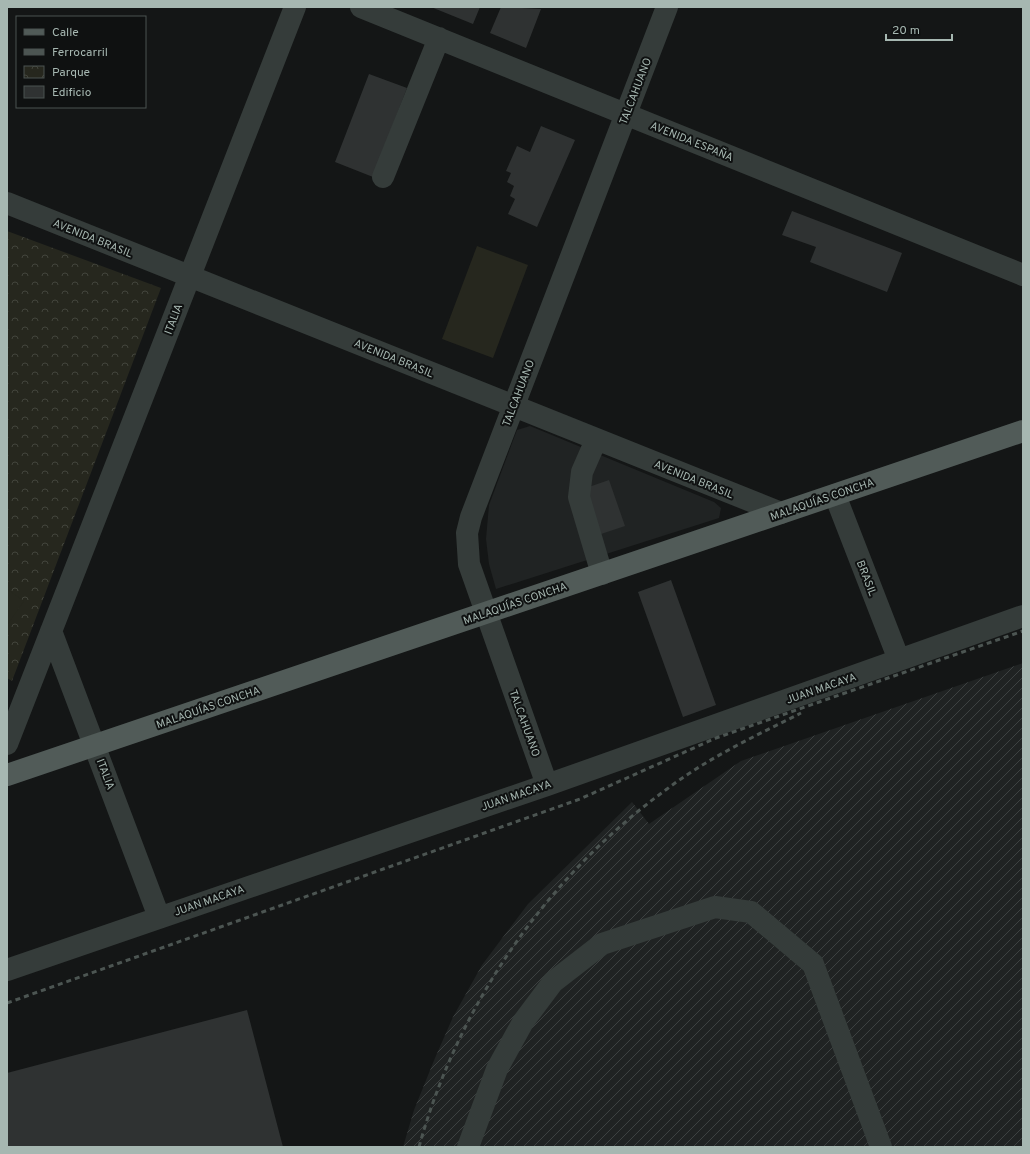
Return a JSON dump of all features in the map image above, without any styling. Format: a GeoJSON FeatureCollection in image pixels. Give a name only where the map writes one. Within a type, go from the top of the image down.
{"type":"FeatureCollection","features":[{"type":"Feature","properties":{"kind":"main road","name":"MALAQUÍAS CONCHA"},"geometry":{"type":"LineString","coordinates":[[7,775],[1023,431]]}},
{"type":"Feature","properties":{"kind":"street","name":"ITALIA"},"geometry":{"type":"LineString","coordinates":[[7,744],[13,711],[51,631],[295,7]]}},
{"type":"Feature","properties":{"kind":"street","name":"AVENIDA ESPAÑA"},"geometry":{"type":"LineString","coordinates":[[362,7],[1023,275]]}},
{"type":"Feature","properties":{"kind":"street","name":"TALCAHUANO"},"geometry":{"type":"LineString","coordinates":[[547,785],[485,614],[469,564],[467,533],[471,516],[667,7]]}},
{"type":"Feature","properties":{"kind":"street"},"geometry":{"type":"LineString","coordinates":[[383,177],[438,38]]}},
{"type":"Feature","properties":{"kind":"street","name":"AVENIDA BRASIL"},"geometry":{"type":"LineString","coordinates":[[7,203],[781,513]]}},
{"type":"Feature","properties":{"kind":"street"},"geometry":{"type":"LineString","coordinates":[[596,440],[582,472],[579,497],[602,574]]}},
{"type":"Feature","properties":{"kind":"street","name":"BRASIL"},"geometry":{"type":"LineString","coordinates":[[835,495],[899,660]]}},
{"type":"Feature","properties":{"kind":"street","name":"JUAN MACAYA"},"geometry":{"type":"LineString","coordinates":[[7,970],[547,785],[1023,616]]}},
{"type":"Feature","properties":{"kind":"street","name":"ITALIA"},"geometry":{"type":"LineString","coordinates":[[51,631],[159,917]]}},
{"type":"Feature","properties":{"kind":"street"},"geometry":{"type":"LineString","coordinates":[[468,1147],[497,1069],[523,1022],[553,982],[602,944],[715,907],[751,912],[813,964],[880,1147]]}},
{"type":"Feature","properties":{"kind":"shaded area"},"geometry":{"type":"Polygon","coordinates":[[[530,426],[714,502],[721,508],[719,518],[496,589],[489,564],[486,539],[489,505],[517,430],[530,426]]]}},
{"type":"Feature","properties":{"kind":"shaded area"},"geometry":{"type":"Polygon","coordinates":[[[1023,663],[1023,1147],[403,1147],[414,1110],[435,1058],[453,1017],[482,965],[528,904],[632,802],[649,824],[741,761],[1023,663]]]}},
{"type":"Feature","properties":{"kind":"green space"},"geometry":{"type":"Polygon","coordinates":[[[7,231],[161,288],[12,681],[7,678],[7,231]]]}},
{"type":"Feature","properties":{"kind":"green space"},"geometry":{"type":"Polygon","coordinates":[[[477,246],[528,265],[493,358],[442,339],[477,246]]]}},
{"type":"Feature","properties":{"kind":"green space"},"geometry":{"type":"Polygon","coordinates":[[[7,589],[24,601],[7,625],[7,589]]]}},
{"type":"Feature","properties":{"kind":"building"},"geometry":{"type":"Polygon","coordinates":[[[431,7],[480,7],[473,24],[431,7]]]}},
{"type":"Feature","properties":{"kind":"building"},"geometry":{"type":"Polygon","coordinates":[[[501,7],[541,9],[526,48],[490,33],[501,7]]]}},
{"type":"Feature","properties":{"kind":"building"},"geometry":{"type":"Polygon","coordinates":[[[369,74],[407,88],[373,177],[335,162],[369,74]]]}},
{"type":"Feature","properties":{"kind":"building"},"geometry":{"type":"Polygon","coordinates":[[[541,126],[575,140],[537,227],[508,214],[515,199],[510,196],[514,186],[507,182],[511,173],[506,171],[517,146],[530,152],[541,126]]]}},
{"type":"Feature","properties":{"kind":"building"},"geometry":{"type":"Polygon","coordinates":[[[792,211],[902,253],[887,292],[810,262],[816,247],[782,235],[792,211]]]}},
{"type":"Feature","properties":{"kind":"building"},"geometry":{"type":"Polygon","coordinates":[[[609,480],[625,526],[598,535],[583,489],[609,480]]]}},
{"type":"Feature","properties":{"kind":"building"},"geometry":{"type":"Polygon","coordinates":[[[671,580],[716,705],[683,717],[638,592],[671,580]]]}},
{"type":"Feature","properties":{"kind":"building"},"geometry":{"type":"Polygon","coordinates":[[[247,1010],[283,1147],[7,1147],[7,1073],[247,1010]]]}},
{"type":"Feature","properties":{"kind":"railway"},"geometry":{"type":"LineString","coordinates":[[7,1003],[580,799],[716,738],[1023,631]]}},
{"type":"Feature","properties":{"kind":"railway"},"geometry":{"type":"LineString","coordinates":[[419,1147],[436,1094],[457,1043],[483,994],[513,947],[546,903],[583,862],[623,824],[667,789],[715,757],[801,713]]}}]}
